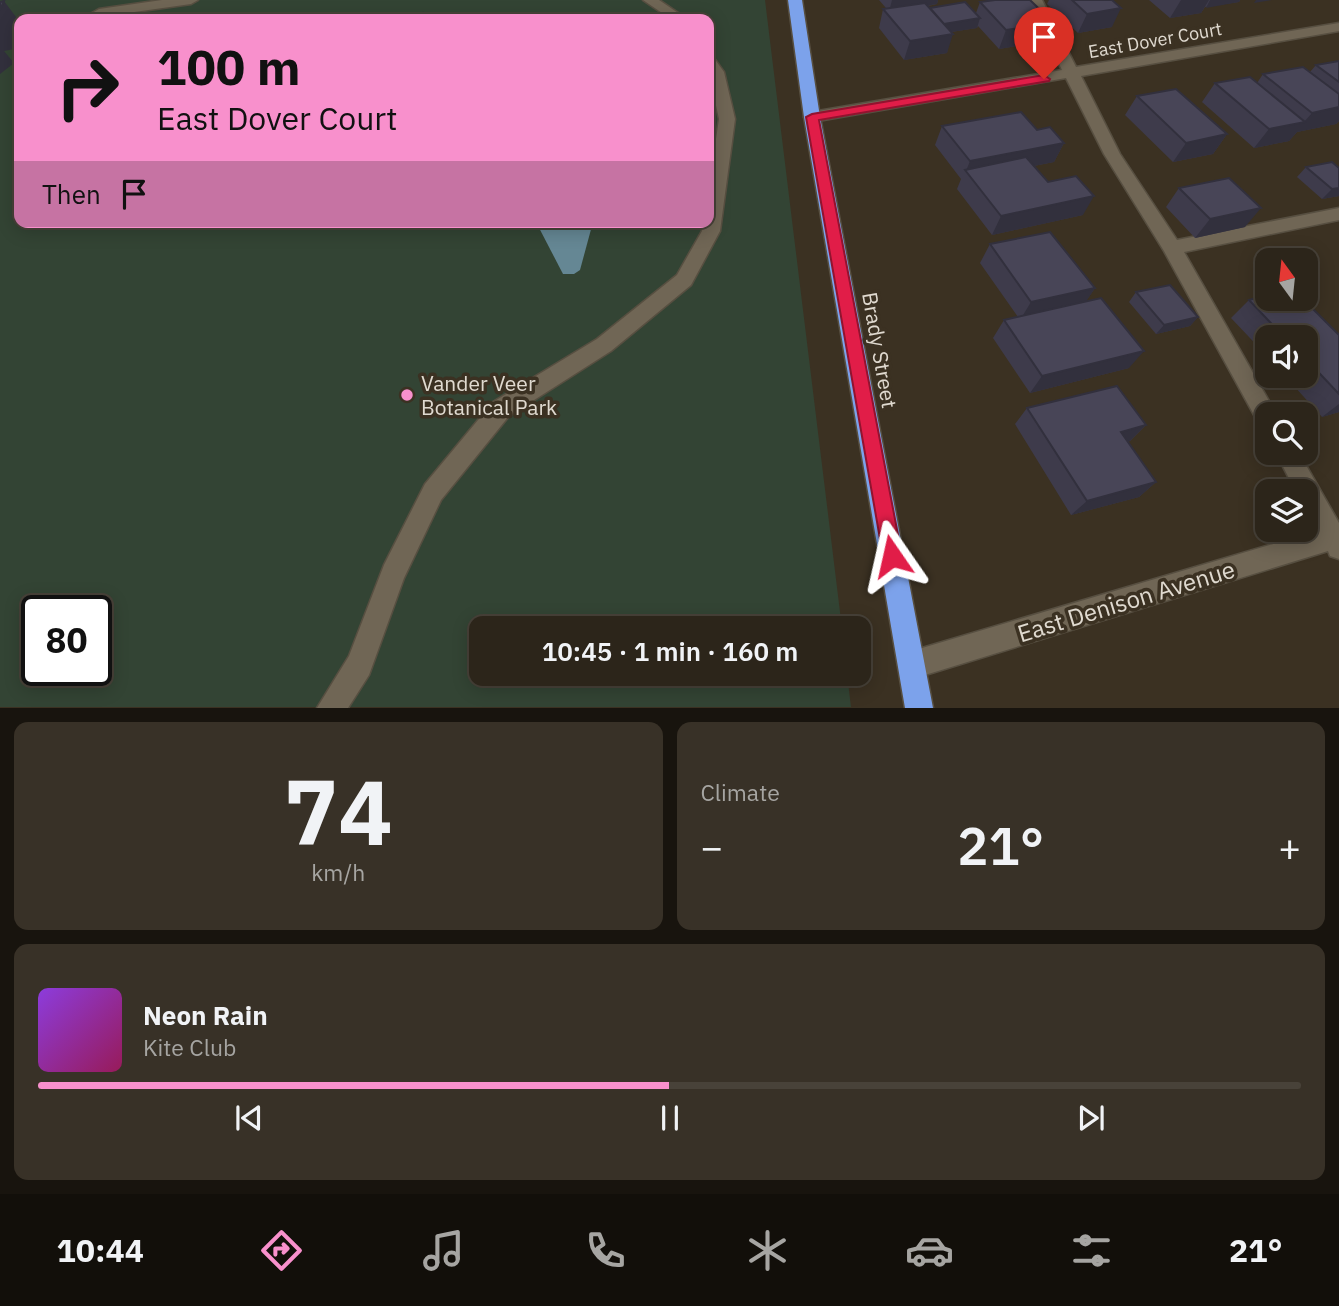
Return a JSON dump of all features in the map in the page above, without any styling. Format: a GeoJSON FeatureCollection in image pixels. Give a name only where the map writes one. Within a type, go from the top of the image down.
{"type":"FeatureCollection","features":[{"type":"Feature","properties":{"kind":"highway","name":"Brady Street"},"geometry":{"type":"LineString","coordinates":[[795,0],[812,117],[919,708]]}},
{"type":"Feature","properties":{"kind":"street"},"geometry":{"type":"LineString","coordinates":[[99,13],[191,0]]}},
{"type":"Feature","properties":{"kind":"street"},"geometry":{"type":"LineString","coordinates":[[650,0],[672,14]]}},
{"type":"Feature","properties":{"kind":"street"},"geometry":{"type":"LineString","coordinates":[[1035,0],[1112,155],[1172,248],[1259,402]]}},
{"type":"Feature","properties":{"kind":"street","name":"East Dover Court"},"geometry":{"type":"LineString","coordinates":[[812,117],[1339,27]]}},
{"type":"Feature","properties":{"kind":"street"},"geometry":{"type":"LineString","coordinates":[[714,69],[727,119],[714,210]]}},
{"type":"Feature","properties":{"kind":"street"},"geometry":{"type":"LineString","coordinates":[[1172,248],[1339,214]]}},
{"type":"Feature","properties":{"kind":"street"},"geometry":{"type":"LineString","coordinates":[[331,708],[359,665],[393,574],[433,492],[501,409],[604,345],[684,280],[711,228]]}},
{"type":"Feature","properties":{"kind":"street"},"geometry":{"type":"LineString","coordinates":[[1294,465],[1337,540]]}},
{"type":"Feature","properties":{"kind":"street","name":"East Denison Avenue"},"geometry":{"type":"LineString","coordinates":[[912,665],[1337,540]]}},
{"type":"Feature","properties":{"kind":"green space","name":"Vander Veer Botanical Park"},"geometry":{"type":"Polygon","coordinates":[[[0,0],[765,0],[841,616],[469,616],[469,686],[848,686],[851,707],[0,707],[0,0]]]}},
{"type":"Feature","properties":{"kind":"water"},"geometry":{"type":"Polygon","coordinates":[[[539,228],[591,228],[580,270],[574,274],[563,274],[539,228]]]}},
{"type":"Feature","properties":{"kind":"building"},"geometry":{"type":"Polygon","coordinates":[[[1030,0],[1054,23],[1006,30],[980,2],[1030,0]]]}},
{"type":"Feature","properties":{"kind":"building"},"geometry":{"type":"Polygon","coordinates":[[[1072,0],[1112,0],[1121,8],[1087,14],[1072,0]]]}},
{"type":"Feature","properties":{"kind":"building"},"geometry":{"type":"Polygon","coordinates":[[[965,2],[980,18],[944,24],[930,8],[965,2]]]}},
{"type":"Feature","properties":{"kind":"building"},"geometry":{"type":"Polygon","coordinates":[[[925,3],[953,34],[910,41],[883,9],[925,3]]]}},
{"type":"Feature","properties":{"kind":"building"},"geometry":{"type":"Polygon","coordinates":[[[1339,61],[1339,82],[1316,65],[1339,61]]]}},
{"type":"Feature","properties":{"kind":"building"},"geometry":{"type":"Polygon","coordinates":[[[1303,67],[1339,94],[1339,107],[1312,113],[1263,74],[1303,67]]]}},
{"type":"Feature","properties":{"kind":"building"},"geometry":{"type":"Polygon","coordinates":[[[1250,77],[1305,122],[1269,129],[1215,83],[1250,77]]]}},
{"type":"Feature","properties":{"kind":"building"},"geometry":{"type":"Polygon","coordinates":[[[1176,89],[1227,134],[1186,143],[1137,96],[1176,89]]]}},
{"type":"Feature","properties":{"kind":"building"},"geometry":{"type":"Polygon","coordinates":[[[1021,112],[1037,130],[1050,127],[1064,143],[970,161],[942,126],[1021,112]]]}},
{"type":"Feature","properties":{"kind":"building"},"geometry":{"type":"Polygon","coordinates":[[[1026,157],[1048,182],[1076,176],[1094,196],[1001,216],[965,170],[1026,157]]]}},
{"type":"Feature","properties":{"kind":"building"},"geometry":{"type":"Polygon","coordinates":[[[1332,162],[1339,168],[1339,188],[1332,189],[1306,167],[1332,162]]]}},
{"type":"Feature","properties":{"kind":"building"},"geometry":{"type":"Polygon","coordinates":[[[1229,178],[1261,208],[1210,219],[1179,188],[1229,178]]]}},
{"type":"Feature","properties":{"kind":"building"},"geometry":{"type":"Polygon","coordinates":[[[1050,232],[1095,288],[1031,302],[990,244],[1050,232]]]}},
{"type":"Feature","properties":{"kind":"building"},"geometry":{"type":"Polygon","coordinates":[[[1170,285],[1198,317],[1164,325],[1136,292],[1170,285]]]}},
{"type":"Feature","properties":{"kind":"building"},"geometry":{"type":"Polygon","coordinates":[[[1101,298],[1144,351],[1042,376],[1004,320],[1101,298]]]}},
{"type":"Feature","properties":{"kind":"building"},"geometry":{"type":"Polygon","coordinates":[[[1260,312],[1316,312],[1339,335],[1339,394],[1318,372],[1318,325],[1273,325],[1260,312]]]}},
{"type":"Feature","properties":{"kind":"building"},"geometry":{"type":"Polygon","coordinates":[[[1117,386],[1146,425],[1121,432],[1156,482],[1087,501],[1027,408],[1117,386]]]}},
{"type":"Feature","properties":{"kind":"place","name":"Vander Veer Botanical Park"},"geometry":{"type":"Point","coordinates":[407,395]}},
{"type":"Feature","properties":{"kind":"route"},"geometry":{"type":"LineString","coordinates":[[892,556],[812,117],[1044,79]]}}]}
